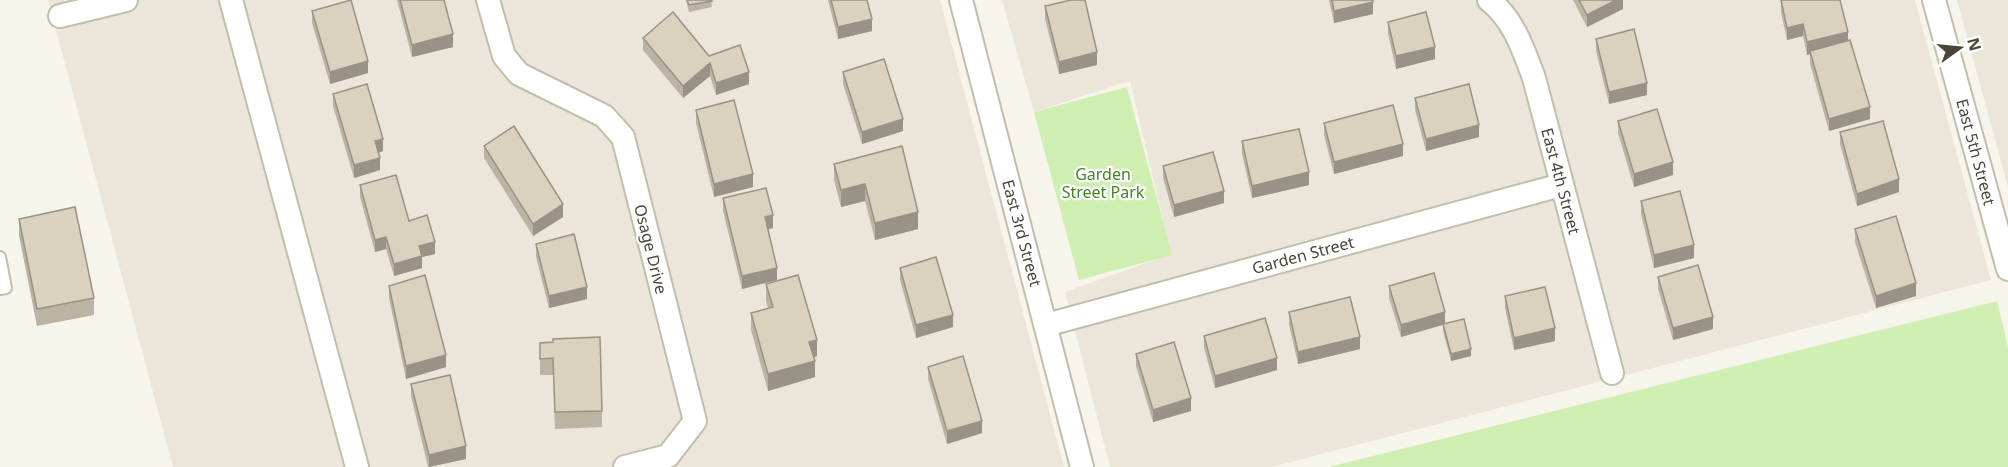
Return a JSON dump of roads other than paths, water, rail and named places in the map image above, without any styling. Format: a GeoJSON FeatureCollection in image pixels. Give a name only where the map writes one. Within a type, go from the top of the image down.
{"type":"FeatureCollection","features":[{"type":"Feature","properties":{"kind":"street"},"geometry":{"type":"LineString","coordinates":[[60,16],[126,0]]}},
{"type":"Feature","properties":{"kind":"street"},"geometry":{"type":"LineString","coordinates":[[231,0],[357,467]]}},
{"type":"Feature","properties":{"kind":"street","name":"Osage Drive"},"geometry":{"type":"LineString","coordinates":[[488,0],[503,51],[519,74],[604,116],[623,137],[695,421],[668,456],[624,467]]}},
{"type":"Feature","properties":{"kind":"street","name":"East 3rd Street"},"geometry":{"type":"LineString","coordinates":[[961,0],[1082,467]]}},
{"type":"Feature","properties":{"kind":"street","name":"East 4th Street"},"geometry":{"type":"LineString","coordinates":[[1489,0],[1501,10],[1520,39],[1534,78],[1612,373]]}},
{"type":"Feature","properties":{"kind":"street","name":"East 5th Street"},"geometry":{"type":"LineString","coordinates":[[1934,0],[2008,269]]}},
{"type":"Feature","properties":{"kind":"street","name":"Garden Street"},"geometry":{"type":"LineString","coordinates":[[1046,325],[1561,185]]}},
{"type":"Feature","properties":{"kind":"lane"},"geometry":{"type":"LineString","coordinates":[[0,257],[6,288],[0,289]]}},
{"type":"Feature","properties":{"kind":"park label","name":"Garden Street Park"},"geometry":{"type":"Point","coordinates":[1103,183]}}]}
